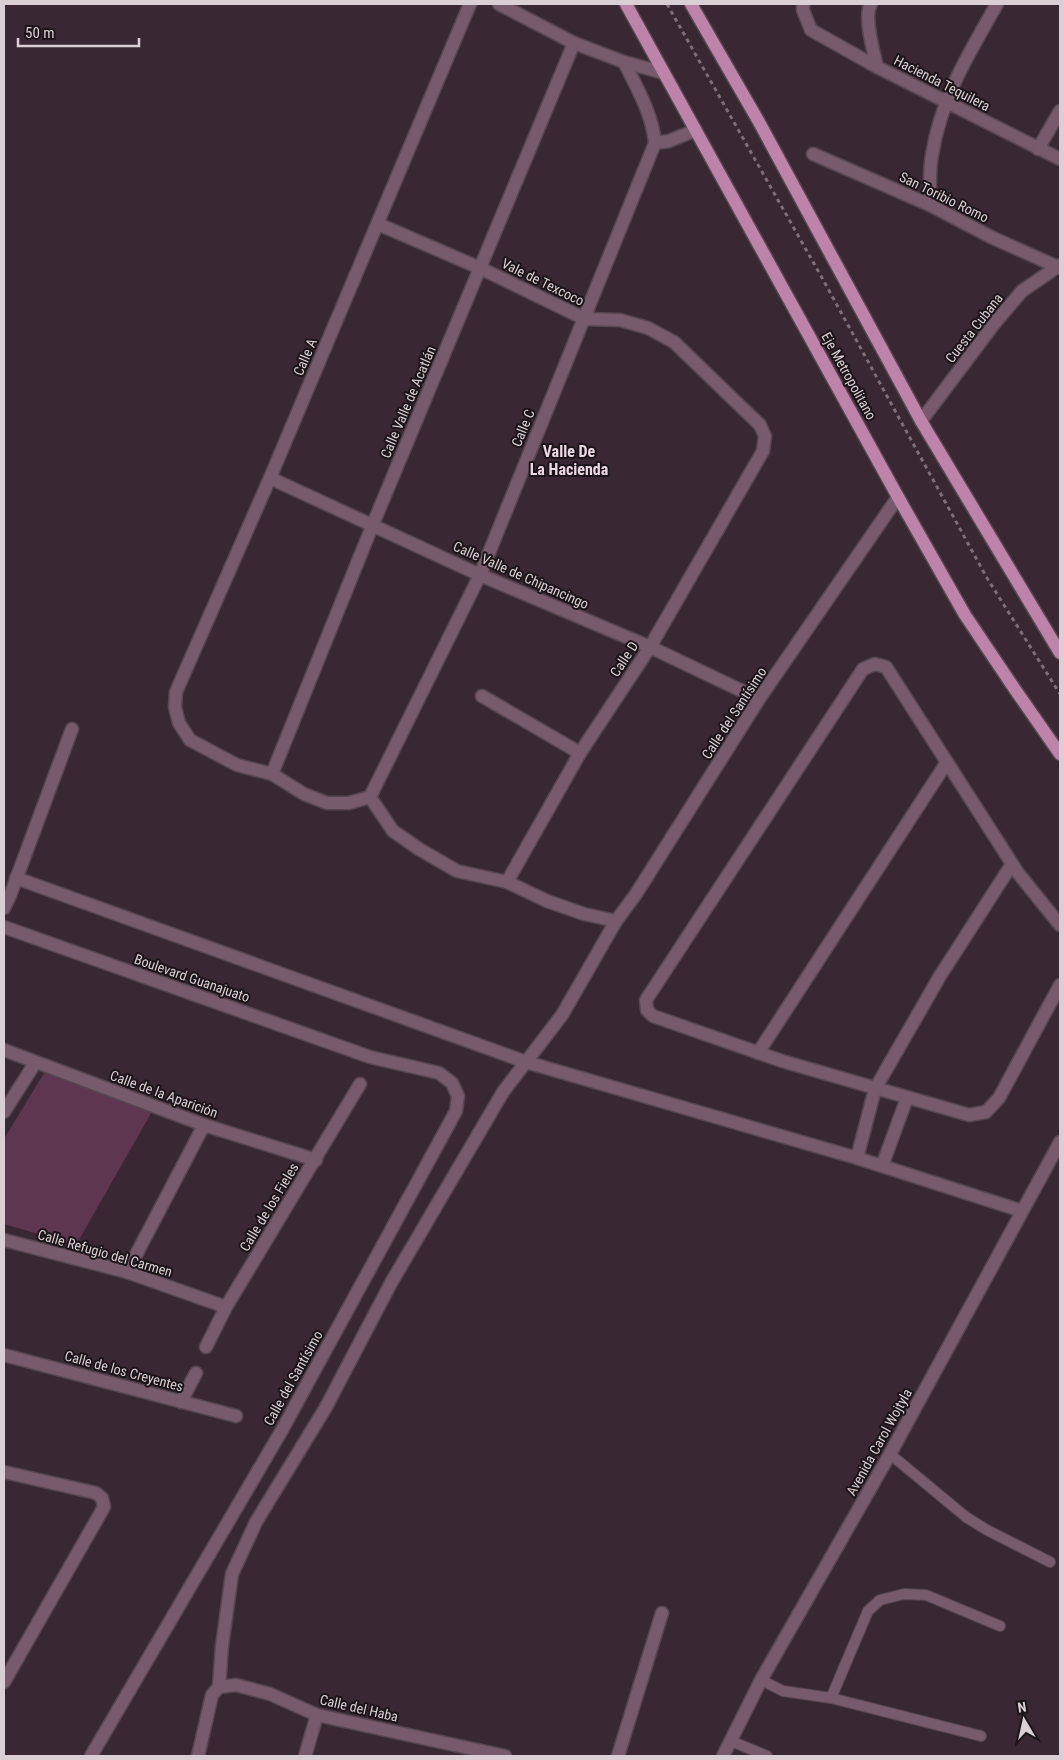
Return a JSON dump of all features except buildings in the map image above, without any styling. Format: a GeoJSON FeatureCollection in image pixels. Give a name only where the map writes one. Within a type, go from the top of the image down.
{"type":"FeatureCollection","features":[{"type":"Feature","properties":{"kind":"main road","name":"Eje Metropolitano"},"geometry":{"type":"LineString","coordinates":[[626,4],[965,614],[1060,754]]}},
{"type":"Feature","properties":{"kind":"main road"},"geometry":{"type":"LineString","coordinates":[[691,4],[759,122],[921,421],[1060,653]]}},
{"type":"Feature","properties":{"kind":"street","name":"Calle A"},"geometry":{"type":"LineString","coordinates":[[272,774],[237,765],[190,740],[179,723],[175,707],[176,692],[270,478],[470,4]]}},
{"type":"Feature","properties":{"kind":"street"},"geometry":{"type":"LineString","coordinates":[[499,4],[574,43],[624,62],[664,72]]}},
{"type":"Feature","properties":{"kind":"street","name":"Hacienda Tequilera"},"geometry":{"type":"LineString","coordinates":[[803,4],[803,10],[811,30],[877,67],[1060,159]]}},
{"type":"Feature","properties":{"kind":"street"},"geometry":{"type":"LineString","coordinates":[[871,4],[868,8],[868,21],[877,67]]}},
{"type":"Feature","properties":{"kind":"street"},"geometry":{"type":"LineString","coordinates":[[930,205],[931,156],[945,101],[956,76],[997,4]]}},
{"type":"Feature","properties":{"kind":"street","name":"Calle Valle de Acatlán"},"geometry":{"type":"LineString","coordinates":[[272,774],[574,43]]}},
{"type":"Feature","properties":{"kind":"street"},"geometry":{"type":"LineString","coordinates":[[624,62],[645,103],[654,126],[656,142],[669,141],[696,130]]}},
{"type":"Feature","properties":{"kind":"street"},"geometry":{"type":"LineString","coordinates":[[1038,148],[1060,111]]}},
{"type":"Feature","properties":{"kind":"street","name":"Calle C"},"geometry":{"type":"LineString","coordinates":[[370,797],[480,575],[656,142]]}},
{"type":"Feature","properties":{"kind":"street","name":"San Toribio Romo"},"geometry":{"type":"LineString","coordinates":[[813,154],[930,205],[993,238],[1059,267]]}},
{"type":"Feature","properties":{"kind":"street","name":"Vale de Texcoco"},"geometry":{"type":"LineString","coordinates":[[378,224],[480,268],[585,319],[620,320],[648,328],[674,342],[760,425],[764,436],[763,451]]}},
{"type":"Feature","properties":{"kind":"street","name":"Cuesta Cubana"},"geometry":{"type":"LineString","coordinates":[[921,421],[1022,290],[1059,267]]}},
{"type":"Feature","properties":{"kind":"street","name":"Calle D"},"geometry":{"type":"LineString","coordinates":[[507,882],[580,753],[650,647],[763,451]]}},
{"type":"Feature","properties":{"kind":"street","name":"Calle Valle de Chipancingo"},"geometry":{"type":"LineString","coordinates":[[270,478],[374,524],[480,575],[650,647],[759,699]]}},
{"type":"Feature","properties":{"kind":"street","name":"Calle del Santísimo"},"geometry":{"type":"LineString","coordinates":[[198,1756],[215,1691],[232,1574],[256,1522],[326,1407],[392,1283],[503,1092],[562,1015],[616,921],[646,879],[759,699],[898,496]]}},
{"type":"Feature","properties":{"kind":"street"},"geometry":{"type":"LineString","coordinates":[[1060,925],[1012,864],[886,666],[875,664],[864,669],[646,1000],[647,1010],[653,1016],[758,1053],[875,1089],[969,1114],[986,1112],[999,1098],[1060,985]]}},
{"type":"Feature","properties":{"kind":"street"},"geometry":{"type":"LineString","coordinates":[[482,696],[580,753]]}},
{"type":"Feature","properties":{"kind":"street"},"geometry":{"type":"LineString","coordinates":[[4,908],[7,890],[16,878],[72,729]]}},
{"type":"Feature","properties":{"kind":"street"},"geometry":{"type":"LineString","coordinates":[[758,1053],[947,762]]}},
{"type":"Feature","properties":{"kind":"street"},"geometry":{"type":"LineString","coordinates":[[272,774],[304,794],[327,803],[349,803],[370,797],[394,831],[419,849],[457,871],[507,882],[547,901],[584,914],[616,921]]}},
{"type":"Feature","properties":{"kind":"street"},"geometry":{"type":"LineString","coordinates":[[856,1158],[875,1089],[940,976],[1012,864]]}},
{"type":"Feature","properties":{"kind":"street"},"geometry":{"type":"LineString","coordinates":[[16,878],[526,1062],[856,1158],[1022,1210]]}},
{"type":"Feature","properties":{"kind":"street","name":"Boulevard Guanajuato"},"geometry":{"type":"LineString","coordinates":[[4,927],[370,1057]]}},
{"type":"Feature","properties":{"kind":"street","name":"Calle de la Aparición"},"geometry":{"type":"LineString","coordinates":[[4,1050],[204,1125],[316,1160]]}},
{"type":"Feature","properties":{"kind":"street","name":"Calle del Santísimo"},"geometry":{"type":"LineString","coordinates":[[91,1756],[282,1430],[456,1111],[458,1096],[452,1082],[439,1073],[370,1057]]}},
{"type":"Feature","properties":{"kind":"street"},"geometry":{"type":"LineString","coordinates":[[4,1112],[35,1063]]}},
{"type":"Feature","properties":{"kind":"street","name":"Calle de los Fieles"},"geometry":{"type":"LineString","coordinates":[[206,1347],[226,1307],[360,1084]]}},
{"type":"Feature","properties":{"kind":"street"},"geometry":{"type":"LineString","coordinates":[[882,1166],[907,1098]]}},
{"type":"Feature","properties":{"kind":"street"},"geometry":{"type":"LineString","coordinates":[[127,1272],[204,1125]]}},
{"type":"Feature","properties":{"kind":"street","name":"Avenida Carol Wojtyla"},"geometry":{"type":"LineString","coordinates":[[723,1756],[761,1680],[890,1454],[1060,1142]]}},
{"type":"Feature","properties":{"kind":"street","name":"Calle Refugio del Carmen"},"geometry":{"type":"LineString","coordinates":[[4,1240],[127,1272],[226,1307]]}},
{"type":"Feature","properties":{"kind":"street","name":"Calle de los Creyentes"},"geometry":{"type":"LineString","coordinates":[[4,1355],[236,1416]]}},
{"type":"Feature","properties":{"kind":"street"},"geometry":{"type":"LineString","coordinates":[[181,1402],[196,1373]]}},
{"type":"Feature","properties":{"kind":"street"},"geometry":{"type":"LineString","coordinates":[[4,1472],[96,1493],[102,1498],[104,1507],[4,1682]]}},
{"type":"Feature","properties":{"kind":"street"},"geometry":{"type":"LineString","coordinates":[[618,1756],[662,1613]]}},
{"type":"Feature","properties":{"kind":"street","name":"Calle del Haba"},"geometry":{"type":"LineString","coordinates":[[215,1691],[236,1686],[270,1694],[317,1716],[505,1756]]}},
{"type":"Feature","properties":{"kind":"street"},"geometry":{"type":"LineString","coordinates":[[305,1756],[317,1716]]}},
{"type":"Feature","properties":{"kind":"lane"},"geometry":{"type":"LineString","coordinates":[[890,1454],[966,1517],[987,1530],[1050,1562]]}},
{"type":"Feature","properties":{"kind":"lane"},"geometry":{"type":"LineString","coordinates":[[831,1698],[868,1611],[880,1600],[904,1594],[926,1595],[1000,1626]]}},
{"type":"Feature","properties":{"kind":"lane"},"geometry":{"type":"LineString","coordinates":[[761,1680],[783,1691],[831,1698],[981,1736]]}},
{"type":"Feature","properties":{"kind":"lane"},"geometry":{"type":"LineString","coordinates":[[731,1741],[766,1756]]}},
{"type":"Feature","properties":{"kind":"path"},"geometry":{"type":"LineString","coordinates":[[668,4],[821,276],[986,578],[1060,694]]}},
{"type":"Feature","properties":{"kind":"shaded area"},"geometry":{"type":"Polygon","coordinates":[[[44,1073],[154,1108],[76,1245],[4,1224],[4,1139],[44,1073]]]}},
{"type":"Feature","properties":{"kind":"district","name":"Valle De La Hacienda"},"geometry":{"type":"Point","coordinates":[569,460]}}]}
